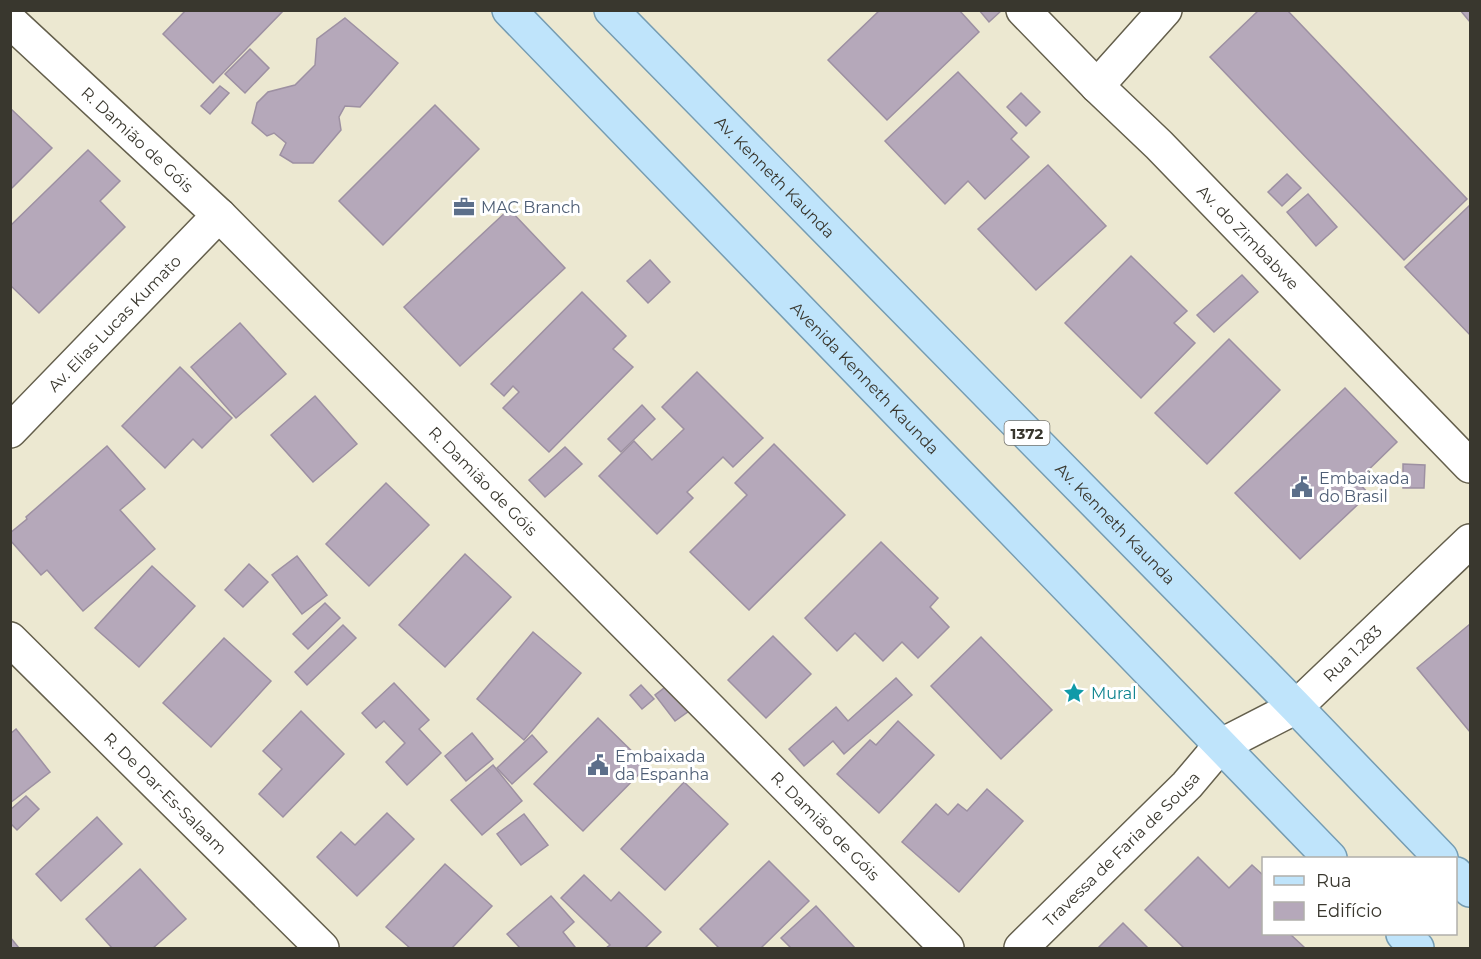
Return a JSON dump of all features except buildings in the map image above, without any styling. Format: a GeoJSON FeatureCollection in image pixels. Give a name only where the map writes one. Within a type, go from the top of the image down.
{"type":"FeatureCollection","features":[{"type":"Feature","properties":{"kind":"main road","name":"Avenida Kenneth Kaunda"},"geometry":{"type":"LineString","coordinates":[[509,10],[1220,746]]}},
{"type":"Feature","properties":{"kind":"main road","name":"Av. Kenneth Kaunda"},"geometry":{"type":"LineString","coordinates":[[611,10],[1296,707],[1440,857]]}},
{"type":"Feature","properties":{"kind":"main road"},"geometry":{"type":"LineString","coordinates":[[1220,746],[1329,857]]}},
{"type":"Feature","properties":{"kind":"main road"},"geometry":{"type":"LineString","coordinates":[[1457,876],[1470,890]]}},
{"type":"Feature","properties":{"kind":"main road"},"geometry":{"type":"LineString","coordinates":[[1404,935],[1417,948]]}},
{"type":"Feature","properties":{"kind":"street","name":"Av. do Zimbabwe"},"geometry":{"type":"LineString","coordinates":[[1023,10],[1097,86],[1159,145],[1470,466]]}},
{"type":"Feature","properties":{"kind":"street"},"geometry":{"type":"LineString","coordinates":[[1097,86],[1165,10]]}},
{"type":"Feature","properties":{"kind":"street","name":"R. Damião de Góis"},"geometry":{"type":"LineString","coordinates":[[10,21],[219,215],[947,948]]}},
{"type":"Feature","properties":{"kind":"street","name":"Av. Elias Lucas Kumato"},"geometry":{"type":"LineString","coordinates":[[10,431],[219,215]]}},
{"type":"Feature","properties":{"kind":"street","name":"Rua 1.283"},"geometry":{"type":"LineString","coordinates":[[1220,746],[1296,707],[1470,541]]}},
{"type":"Feature","properties":{"kind":"street","name":"R. De Dar-Es-Salaam"},"geometry":{"type":"LineString","coordinates":[[10,639],[322,948]]}},
{"type":"Feature","properties":{"kind":"street","name":"Travessa de Faria de Sousa"},"geometry":{"type":"LineString","coordinates":[[1021,948],[1187,785],[1220,746]]}},
{"type":"Feature","properties":{"kind":"place","name":"MAC Branch"},"geometry":{"type":"Point","coordinates":[464,207]}},
{"type":"Feature","properties":{"kind":"place","name":"Embaixada do Brasil"},"geometry":{"type":"Point","coordinates":[1302,487]}},
{"type":"Feature","properties":{"kind":"place","name":"Mural"},"geometry":{"type":"Point","coordinates":[1074,693]}},
{"type":"Feature","properties":{"kind":"place","name":"Embaixada da Espanha"},"geometry":{"type":"Point","coordinates":[598,765]}}]}
